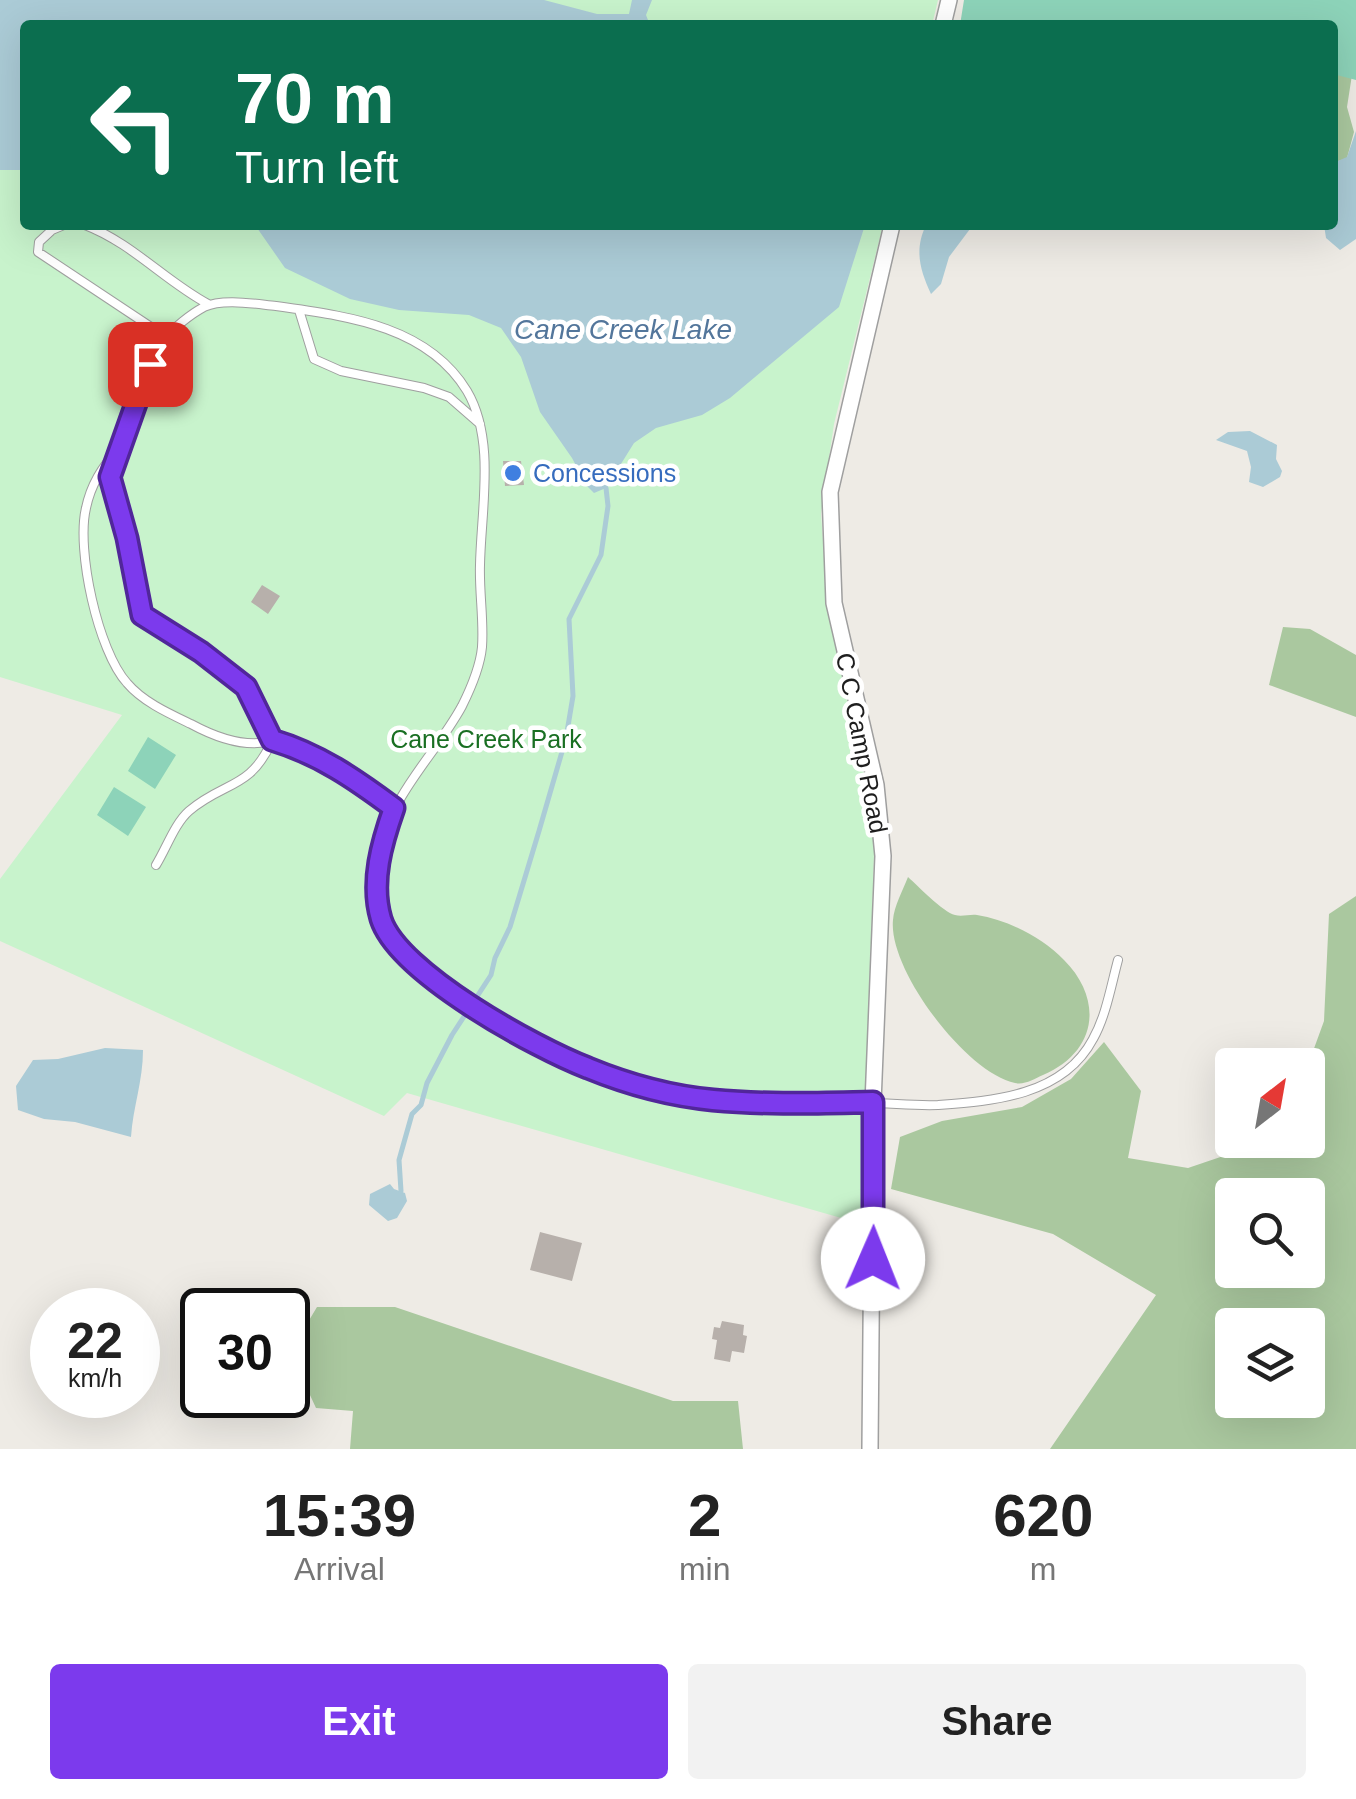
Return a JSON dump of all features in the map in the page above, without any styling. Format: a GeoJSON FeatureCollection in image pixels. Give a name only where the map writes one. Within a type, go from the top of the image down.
{"type":"FeatureCollection","features":[{"type":"Feature","properties":{"kind":"street","name":"C C Camp Road"},"geometry":{"type":"LineString","coordinates":[[870,1449],[873,1102],[883,856],[876,785],[834,603],[830,492],[891,230]]}},
{"type":"Feature","properties":{"kind":"lane"},"geometry":{"type":"LineString","coordinates":[[52,230],[39,242],[38,252],[166,338]]}},
{"type":"Feature","properties":{"kind":"lane"},"geometry":{"type":"LineString","coordinates":[[96,230],[117,240],[185,292],[208,304],[252,303],[341,314],[401,336],[445,361],[473,402],[480,424],[484,468],[479,568],[482,648],[477,672],[461,707],[394,808],[381,846],[378,879],[382,920],[405,955],[460,998],[530,1041],[588,1068],[655,1090],[712,1100],[925,1106],[998,1100],[1034,1090],[1078,1060],[1092,1041],[1118,960]]}},
{"type":"Feature","properties":{"kind":"lane"},"geometry":{"type":"LineString","coordinates":[[156,865],[187,812],[245,778],[262,763],[272,740],[246,687],[201,652],[142,615],[110,477],[150,364],[166,338],[208,304]]}},
{"type":"Feature","properties":{"kind":"lane"},"geometry":{"type":"LineString","coordinates":[[299,310],[314,359],[341,372],[424,388],[449,398],[480,424]]}},
{"type":"Feature","properties":{"kind":"lane"},"geometry":{"type":"LineString","coordinates":[[119,449],[101,467],[85,509],[83,556],[102,638],[127,683],[161,709],[212,736],[260,744],[272,740],[303,749],[336,766],[394,808]]}},
{"type":"Feature","properties":{"kind":"green space","name":"Cane Creek Park"},"geometry":{"type":"Polygon","coordinates":[[[0,0],[938,0],[933,20],[20,20],[20,230],[882,230],[834,424],[821,514],[828,607],[875,824],[862,1224],[407,1093],[384,1116],[0,941],[0,879],[122,715],[0,677],[0,0]]]}},
{"type":"Feature","properties":{"kind":"green space"},"geometry":{"type":"Polygon","coordinates":[[[964,0],[1356,0],[1356,80],[1338,75],[1338,20],[961,20],[964,0]]]}},
{"type":"Feature","properties":{"kind":"green space"},"geometry":{"type":"Polygon","coordinates":[[[1356,0],[1356,49],[1347,107],[1354,132],[1347,158],[1338,161],[1338,20],[1356,0]]]}},
{"type":"Feature","properties":{"kind":"green space"},"geometry":{"type":"Polygon","coordinates":[[[1283,627],[1310,629],[1356,655],[1356,717],[1269,685],[1283,627]]]}},
{"type":"Feature","properties":{"kind":"green space"},"geometry":{"type":"Polygon","coordinates":[[[148,737],[176,755],[155,789],[128,771],[148,737]]]}},
{"type":"Feature","properties":{"kind":"green space"},"geometry":{"type":"Polygon","coordinates":[[[114,787],[146,807],[128,836],[97,815],[114,787]]]}},
{"type":"Feature","properties":{"kind":"green space"},"geometry":{"type":"Polygon","coordinates":[[[908,877],[950,913],[989,917],[1012,925],[1064,960],[1077,975],[1089,1008],[1089,1024],[1075,1053],[1029,1081],[1015,1083],[995,1075],[954,1040],[916,990],[895,941],[894,915],[908,877]]]}},
{"type":"Feature","properties":{"kind":"green space"},"geometry":{"type":"Polygon","coordinates":[[[1356,896],[1356,1449],[1050,1449],[1156,1295],[1053,1234],[891,1189],[900,1137],[942,1121],[1022,1107],[1071,1079],[1104,1042],[1141,1091],[1128,1158],[1188,1168],[1217,1158],[1325,1158],[1325,1048],[1314,1048],[1324,1021],[1329,914],[1356,896]]]}},
{"type":"Feature","properties":{"kind":"green space"},"geometry":{"type":"Polygon","coordinates":[[[317,1307],[395,1307],[673,1401],[738,1401],[743,1449],[350,1449],[353,1411],[316,1408],[310,1395],[310,1319],[317,1307]]]}},
{"type":"Feature","properties":{"kind":"water"},"geometry":{"type":"Polygon","coordinates":[[[0,0],[544,0],[597,14],[629,14],[632,0],[652,0],[648,20],[20,20],[20,170],[0,170],[0,0]]]}},
{"type":"Feature","properties":{"kind":"water"},"geometry":{"type":"Polygon","coordinates":[[[1356,131],[1356,239],[1340,250],[1326,238],[1325,230],[1338,230],[1338,161],[1347,157],[1356,131]]]}},
{"type":"Feature","properties":{"kind":"water","name":"Cane Creek Lake"},"geometry":{"type":"Polygon","coordinates":[[[258,230],[863,230],[839,307],[730,398],[702,415],[656,428],[634,443],[606,488],[594,493],[540,412],[521,357],[501,328],[469,315],[399,310],[350,299],[285,268],[258,230]]]}},
{"type":"Feature","properties":{"kind":"water"},"geometry":{"type":"Polygon","coordinates":[[[924,230],[969,230],[949,257],[941,284],[931,294],[920,260],[924,230]]]}},
{"type":"Feature","properties":{"kind":"water"},"geometry":{"type":"Polygon","coordinates":[[[1250,431],[1277,445],[1280,477],[1263,487],[1249,482],[1247,451],[1216,440],[1228,432],[1250,431]]]}},
{"type":"Feature","properties":{"kind":"water"},"geometry":{"type":"Polygon","coordinates":[[[105,1048],[143,1050],[131,1137],[18,1110],[16,1086],[33,1060],[58,1059],[105,1048]]]}},
{"type":"Feature","properties":{"kind":"water"},"geometry":{"type":"Polygon","coordinates":[[[390,1184],[405,1193],[407,1201],[397,1218],[388,1221],[369,1205],[370,1194],[390,1184]]]}},
{"type":"Feature","properties":{"kind":"building","name":"Concessions"},"geometry":{"type":"Polygon","coordinates":[[[503,461],[521,461],[524,485],[505,486],[503,461]]]}},
{"type":"Feature","properties":{"kind":"building"},"geometry":{"type":"Polygon","coordinates":[[[262,585],[280,596],[268,614],[251,602],[262,585]]]}},
{"type":"Feature","properties":{"kind":"building"},"geometry":{"type":"Polygon","coordinates":[[[540,1232],[582,1243],[572,1281],[530,1270],[540,1232]]]}},
{"type":"Feature","properties":{"kind":"building"},"geometry":{"type":"Polygon","coordinates":[[[722,1321],[744,1325],[743,1335],[747,1336],[744,1353],[732,1351],[730,1362],[714,1359],[714,1327],[720,1328],[722,1321]]]}},
{"type":"Feature","properties":{"kind":"waterway"},"geometry":{"type":"LineString","coordinates":[[401,1191],[399,1160],[412,1114],[421,1105],[427,1083],[452,1035],[491,975],[539,831],[566,738],[573,696],[569,619],[601,555],[608,506],[606,488]]}},
{"type":"Feature","properties":{"kind":"place","name":"Concessions"},"geometry":{"type":"Point","coordinates":[513,473]}},
{"type":"Feature","properties":{"kind":"route"},"geometry":{"type":"LineString","coordinates":[[150,364],[110,477],[142,615],[201,652],[246,687],[272,740],[303,749],[336,766],[394,808],[381,846],[378,879],[382,920],[405,955],[460,998],[530,1041],[588,1068],[655,1090],[712,1100],[873,1102],[873,1259]]}}]}
